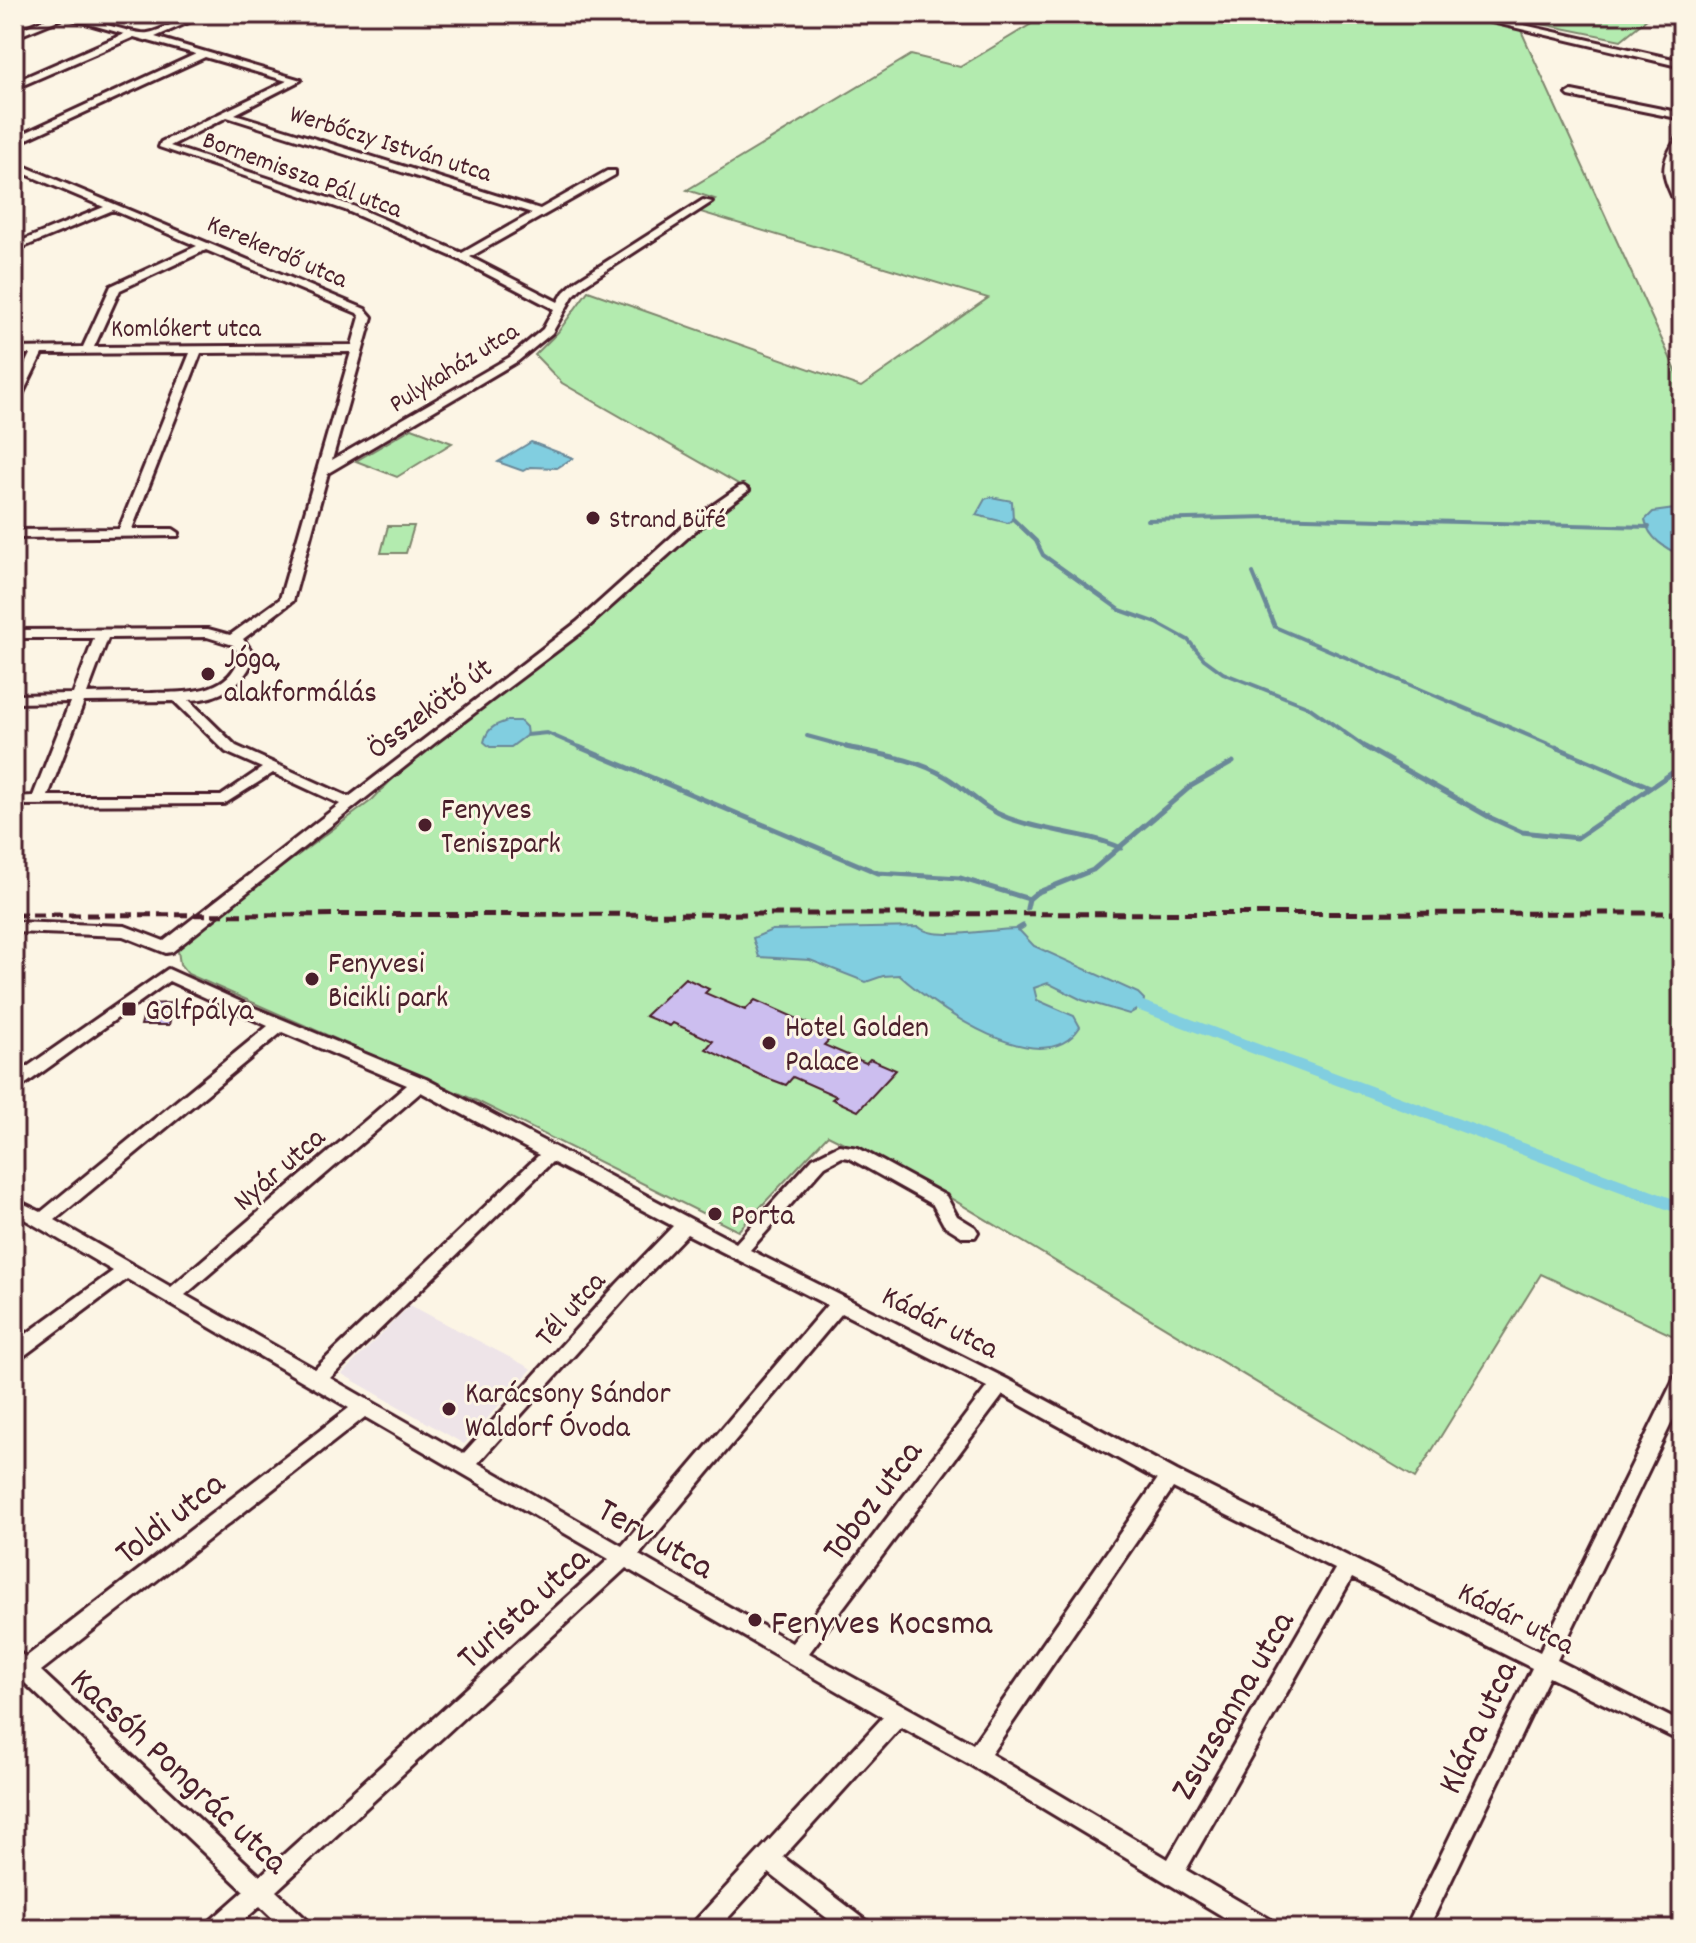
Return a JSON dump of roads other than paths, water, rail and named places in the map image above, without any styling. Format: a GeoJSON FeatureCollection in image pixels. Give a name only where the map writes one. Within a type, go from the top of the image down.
{"type":"FeatureCollection","features":[{"type":"Feature","properties":{"kind":"street"},"geometry":{"type":"LineString","coordinates":[[145,38],[202,14]]}},
{"type":"Feature","properties":{"kind":"street"},"geometry":{"type":"LineString","coordinates":[[1463,14],[1682,64]]}},
{"type":"Feature","properties":{"kind":"street"},"geometry":{"type":"LineString","coordinates":[[14,35],[68,15],[204,54]]}},
{"type":"Feature","properties":{"kind":"street"},"geometry":{"type":"LineString","coordinates":[[14,86],[132,34]]}},
{"type":"Feature","properties":{"kind":"street"},"geometry":{"type":"LineString","coordinates":[[14,142],[204,54]]}},
{"type":"Feature","properties":{"kind":"street","name":"Bornemissza Pál utca"},"geometry":{"type":"LineString","coordinates":[[204,54],[296,80],[164,147],[349,208],[462,257],[561,308]]}},
{"type":"Feature","properties":{"kind":"street"},"geometry":{"type":"LineString","coordinates":[[1572,94],[1682,116]]}},
{"type":"Feature","properties":{"kind":"street","name":"Werbőczy István utca"},"geometry":{"type":"LineString","coordinates":[[226,114],[542,213]]}},
{"type":"Feature","properties":{"kind":"street"},"geometry":{"type":"LineString","coordinates":[[1682,139],[1667,158],[1666,171],[1682,207]]}},
{"type":"Feature","properties":{"kind":"street","name":"Kerekerdő utca"},"geometry":{"type":"LineString","coordinates":[[17,169],[208,245],[361,311],[366,317],[286,601],[234,639]]}},
{"type":"Feature","properties":{"kind":"street"},"geometry":{"type":"LineString","coordinates":[[1666,171],[1682,172]]}},
{"type":"Feature","properties":{"kind":"street"},"geometry":{"type":"LineString","coordinates":[[462,257],[611,173]]}},
{"type":"Feature","properties":{"kind":"street","name":"Pulykaház utca"},"geometry":{"type":"LineString","coordinates":[[324,470],[514,359],[548,331],[568,294],[580,283],[707,202]]}},
{"type":"Feature","properties":{"kind":"street"},"geometry":{"type":"LineString","coordinates":[[14,248],[114,206]]}},
{"type":"Feature","properties":{"kind":"street"},"geometry":{"type":"LineString","coordinates":[[87,350],[115,288],[208,245]]}},
{"type":"Feature","properties":{"kind":"street","name":"Komlókert utca"},"geometry":{"type":"LineString","coordinates":[[14,351],[358,348]]}},
{"type":"Feature","properties":{"kind":"street"},"geometry":{"type":"LineString","coordinates":[[124,533],[197,349]]}},
{"type":"Feature","properties":{"kind":"street"},"geometry":{"type":"LineString","coordinates":[[14,399],[38,350]]}},
{"type":"Feature","properties":{"kind":"street","name":"Összekötő út"},"geometry":{"type":"LineString","coordinates":[[166,948],[593,616],[691,527],[743,490]]}},
{"type":"Feature","properties":{"kind":"street"},"geometry":{"type":"LineString","coordinates":[[14,534],[173,533]]}},
{"type":"Feature","properties":{"kind":"street"},"geometry":{"type":"LineString","coordinates":[[14,634],[196,632],[234,639],[246,650],[247,661],[241,672],[217,690],[179,698],[14,699]]}},
{"type":"Feature","properties":{"kind":"street"},"geometry":{"type":"LineString","coordinates":[[39,801],[103,633]]}},
{"type":"Feature","properties":{"kind":"street"},"geometry":{"type":"LineString","coordinates":[[179,698],[231,749],[351,803]]}},
{"type":"Feature","properties":{"kind":"street"},"geometry":{"type":"LineString","coordinates":[[14,801],[224,800],[270,769]]}},
{"type":"Feature","properties":{"kind":"street"},"geometry":{"type":"LineString","coordinates":[[14,927],[125,931],[166,948],[168,974],[14,1084]]}},
{"type":"Feature","properties":{"kind":"street","name":"Kádár utca"},"geometry":{"type":"LineString","coordinates":[[168,974],[420,1083],[685,1225],[1000,1384],[1170,1477],[1682,1733]]}},
{"type":"Feature","properties":{"kind":"street"},"geometry":{"type":"LineString","coordinates":[[42,1221],[280,1025]]}},
{"type":"Feature","properties":{"kind":"street","name":"Nyár utca"},"geometry":{"type":"LineString","coordinates":[[173,1295],[420,1083]]}},
{"type":"Feature","properties":{"kind":"street"},"geometry":{"type":"LineString","coordinates":[[738,1252],[819,1162],[839,1151],[852,1152],[940,1201],[950,1220],[969,1232]]}},
{"type":"Feature","properties":{"kind":"street"},"geometry":{"type":"LineString","coordinates":[[316,1380],[550,1154]]}},
{"type":"Feature","properties":{"kind":"street","name":"Terv utca"},"geometry":{"type":"LineString","coordinates":[[14,1205],[898,1715],[977,1757],[1265,1929]]}},
{"type":"Feature","properties":{"kind":"street","name":"Tél utca"},"geometry":{"type":"LineString","coordinates":[[464,1466],[685,1225]]}},
{"type":"Feature","properties":{"kind":"street"},"geometry":{"type":"LineString","coordinates":[[14,1353],[128,1269]]}},
{"type":"Feature","properties":{"kind":"street","name":"Turista utca"},"geometry":{"type":"LineString","coordinates":[[218,1929],[626,1556],[839,1303]]}},
{"type":"Feature","properties":{"kind":"street","name":"Klára utca"},"geometry":{"type":"LineString","coordinates":[[1416,1929],[1682,1381]]}},
{"type":"Feature","properties":{"kind":"street","name":"Toboz utca"},"geometry":{"type":"LineString","coordinates":[[795,1655],[1000,1384]]}},
{"type":"Feature","properties":{"kind":"street","name":"Toldi utca"},"geometry":{"type":"LineString","coordinates":[[18,1669],[364,1407]]}},
{"type":"Feature","properties":{"kind":"street"},"geometry":{"type":"LineString","coordinates":[[977,1757],[1170,1477]]}},
{"type":"Feature","properties":{"kind":"street","name":"Zsuzsanna utca"},"geometry":{"type":"LineString","coordinates":[[1171,1875],[1348,1566]]}},
{"type":"Feature","properties":{"kind":"street","name":"Kacsóh Pongrác utca"},"geometry":{"type":"LineString","coordinates":[[18,1669],[300,1929]]}},
{"type":"Feature","properties":{"kind":"street"},"geometry":{"type":"LineString","coordinates":[[703,1929],[898,1715]]}},
{"type":"Feature","properties":{"kind":"street"},"geometry":{"type":"LineString","coordinates":[[769,1859],[859,1929]]}},
{"type":"Feature","properties":{"kind":"water"},"geometry":{"type":"Polygon","coordinates":[[[531,442],[573,458],[557,468],[530,467],[523,471],[498,462],[531,442]]]}},
{"type":"Feature","properties":{"kind":"water"},"geometry":{"type":"Polygon","coordinates":[[[991,497],[1012,501],[1013,519],[1008,523],[976,515],[985,499],[991,497]]]}},
{"type":"Feature","properties":{"kind":"water"},"geometry":{"type":"Polygon","coordinates":[[[1682,508],[1682,556],[1654,538],[1645,520],[1653,512],[1682,508]]]}},
{"type":"Feature","properties":{"kind":"water"},"geometry":{"type":"Polygon","coordinates":[[[507,721],[520,721],[526,727],[527,735],[511,747],[490,747],[484,742],[492,728],[507,721]]]}},
{"type":"Feature","properties":{"kind":"water"},"geometry":{"type":"Polygon","coordinates":[[[919,927],[938,934],[1018,929],[1034,946],[1138,993],[1144,999],[1143,1006],[1129,1014],[1082,1000],[1048,983],[1034,988],[1037,1000],[1074,1016],[1080,1027],[1063,1043],[1041,1048],[1015,1044],[962,1020],[899,975],[866,982],[810,960],[759,957],[753,938],[772,930],[919,927]]]}},
{"type":"Feature","properties":{"kind":"waterway"},"geometry":{"type":"LineString","coordinates":[[1147,520],[1269,517],[1649,527]]}},
{"type":"Feature","properties":{"kind":"waterway"},"geometry":{"type":"LineString","coordinates":[[1013,519],[1036,541],[1043,555],[1120,610],[1157,623],[1188,640],[1204,659],[1223,673],[1307,706],[1366,747]]}},
{"type":"Feature","properties":{"kind":"waterway"},"geometry":{"type":"LineString","coordinates":[[1253,573],[1275,627],[1560,749]]}},
{"type":"Feature","properties":{"kind":"waterway"},"geometry":{"type":"LineString","coordinates":[[527,735],[547,733],[584,749]]}},
{"type":"Feature","properties":{"kind":"waterway"},"geometry":{"type":"LineString","coordinates":[[807,736],[853,749]]}},
{"type":"Feature","properties":{"kind":"waterway"},"geometry":{"type":"LineString","coordinates":[[579,747],[878,873],[960,878],[1029,899]]}},
{"type":"Feature","properties":{"kind":"waterway"},"geometry":{"type":"LineString","coordinates":[[846,747],[853,749]]}},
{"type":"Feature","properties":{"kind":"waterway"},"geometry":{"type":"LineString","coordinates":[[1366,747],[1491,818],[1522,832],[1577,838],[1682,766]]}},
{"type":"Feature","properties":{"kind":"waterway"},"geometry":{"type":"LineString","coordinates":[[1556,747],[1650,787]]}},
{"type":"Feature","properties":{"kind":"waterway"},"geometry":{"type":"LineString","coordinates":[[853,749],[898,758],[935,771],[991,810],[1008,818],[1119,847]]}},
{"type":"Feature","properties":{"kind":"waterway"},"geometry":{"type":"LineString","coordinates":[[1119,847],[1191,786],[1233,762]]}},
{"type":"Feature","properties":{"kind":"waterway"},"geometry":{"type":"LineString","coordinates":[[1029,899],[1036,893],[1093,870],[1119,847]]}},
{"type":"Feature","properties":{"kind":"waterway"},"geometry":{"type":"LineString","coordinates":[[1027,908],[1029,899]]}},
{"type":"Feature","properties":{"kind":"waterway"},"geometry":{"type":"LineString","coordinates":[[1018,929],[1023,926]]}},
{"type":"Feature","properties":{"kind":"waterway"},"geometry":{"type":"LineString","coordinates":[[1143,1006],[1682,1209]]}},
{"type":"Feature","properties":{"kind":"railway"},"geometry":{"type":"LineString","coordinates":[[14,915],[1682,913]]}},
{"type":"Feature","properties":{"kind":"place","name":"Strand Büfé"},"geometry":{"type":"Point","coordinates":[593,518]}},
{"type":"Feature","properties":{"kind":"place","name":"Jóga, alakformálás"},"geometry":{"type":"Point","coordinates":[208,674]}},
{"type":"Feature","properties":{"kind":"place","name":"Fenyves Teniszpark"},"geometry":{"type":"Point","coordinates":[425,825]}},
{"type":"Feature","properties":{"kind":"place","name":"Fenyvesi Bicikli park"},"geometry":{"type":"Point","coordinates":[312,979]}},
{"type":"Feature","properties":{"kind":"place","name":"Golfpálya"},"geometry":{"type":"Point","coordinates":[129,1009]}},
{"type":"Feature","properties":{"kind":"place","name":"Hotel Golden Palace"},"geometry":{"type":"Point","coordinates":[769,1043]}},
{"type":"Feature","properties":{"kind":"place","name":"Porta"},"geometry":{"type":"Point","coordinates":[715,1214]}},
{"type":"Feature","properties":{"kind":"place","name":"Karácsony Sándor Waldorf Óvoda"},"geometry":{"type":"Point","coordinates":[449,1409]}},
{"type":"Feature","properties":{"kind":"place","name":"Fenyves Kocsma"},"geometry":{"type":"Point","coordinates":[755,1620]}}]}
